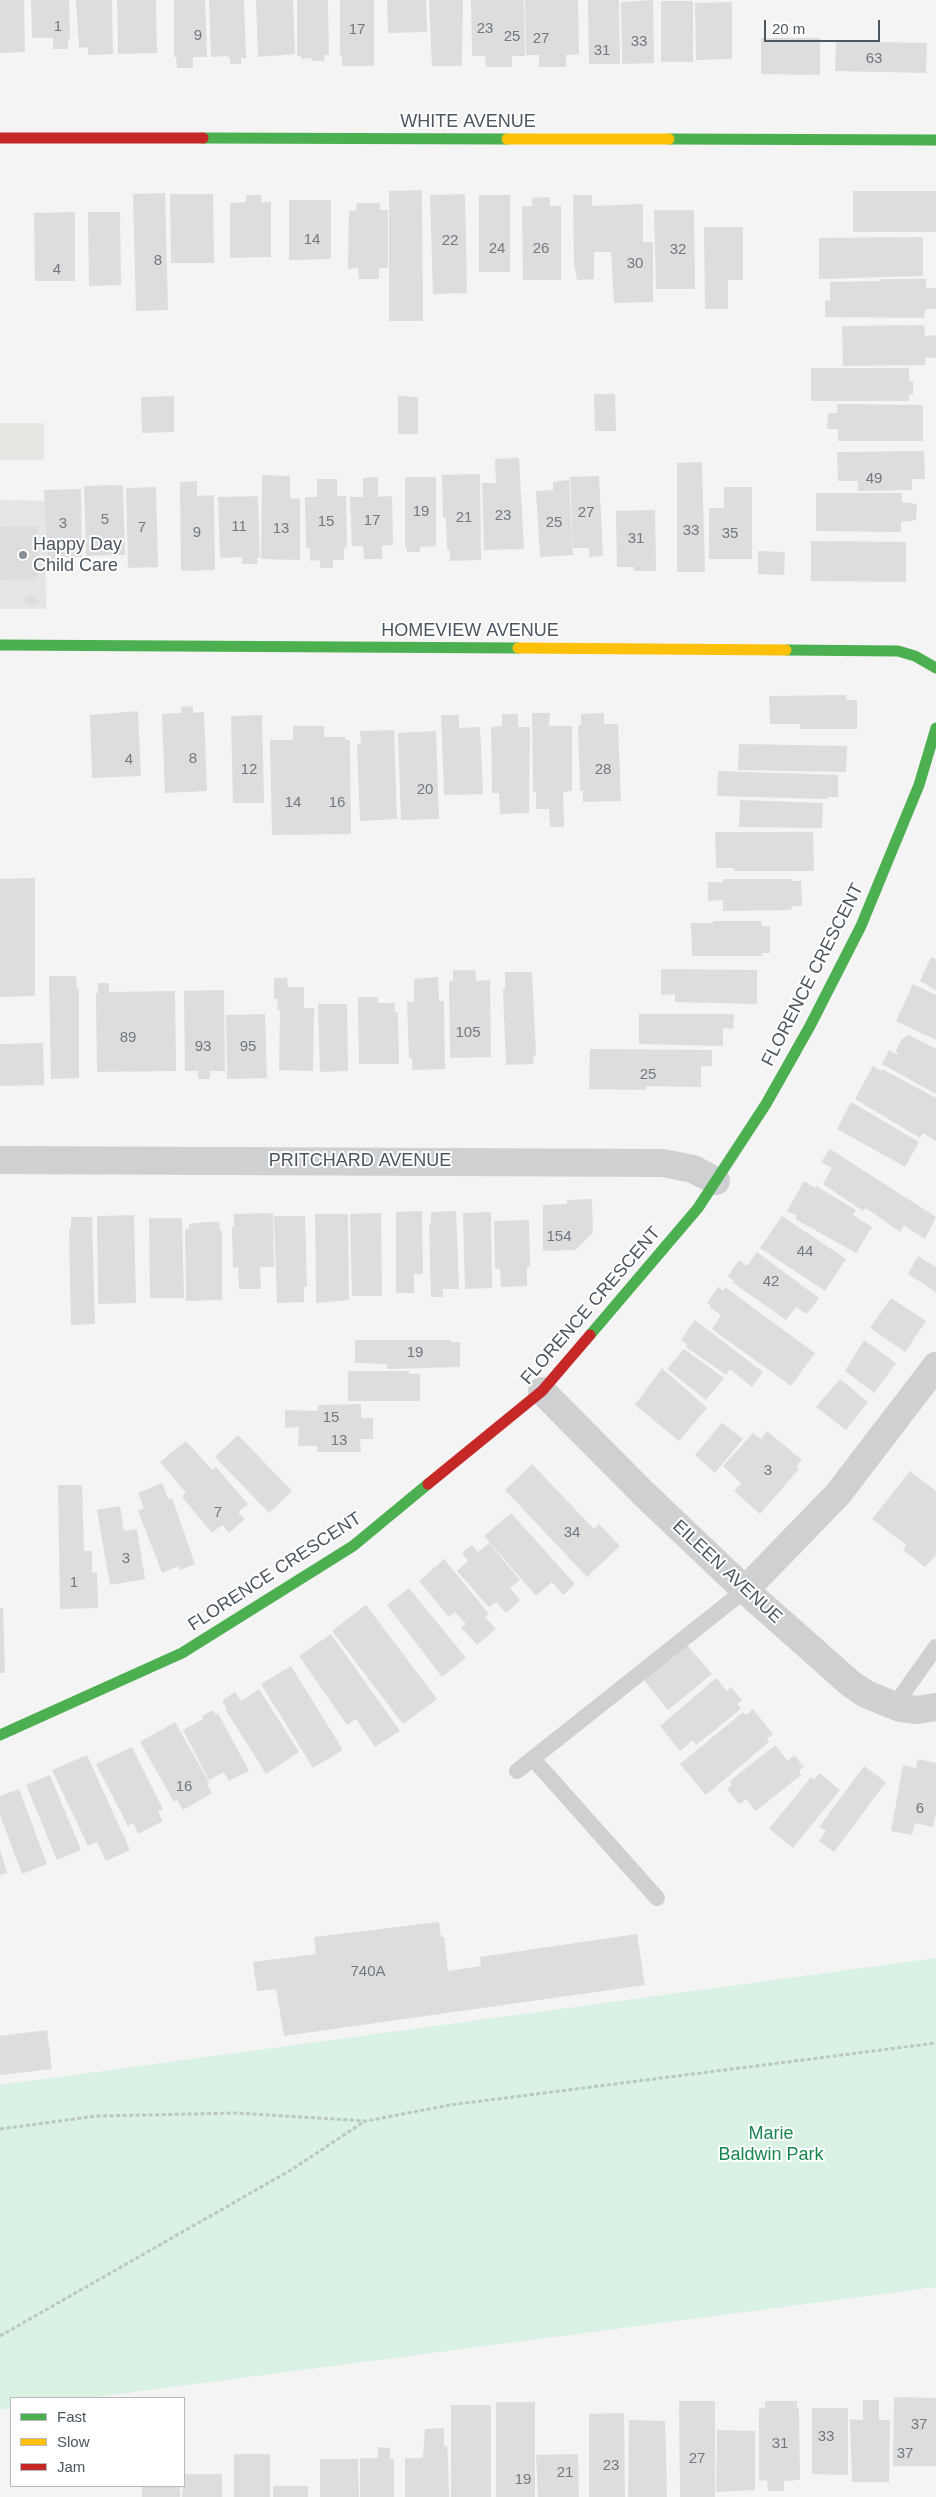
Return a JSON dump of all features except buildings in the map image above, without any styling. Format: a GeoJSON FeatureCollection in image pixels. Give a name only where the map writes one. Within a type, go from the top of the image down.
{"type":"FeatureCollection","features":[{"type":"Feature","properties":{"kind":"street","name":"WHITE AVENUE"},"geometry":{"type":"LineString","coordinates":[[0,138],[936,140]]}},
{"type":"Feature","properties":{"kind":"street","name":"HOMEVIEW AVENUE"},"geometry":{"type":"LineString","coordinates":[[0,645],[898,651],[915,656],[936,668]]}},
{"type":"Feature","properties":{"kind":"street","name":"FLORENCE CRESCENT"},"geometry":{"type":"LineString","coordinates":[[0,1735],[182,1653],[353,1546],[542,1392],[698,1208],[771,1095],[810,1026],[861,926],[919,786],[936,728]]}},
{"type":"Feature","properties":{"kind":"street","name":"PRITCHARD AVENUE"},"geometry":{"type":"LineString","coordinates":[[0,1160],[663,1163],[694,1169],[716,1181]]}},
{"type":"Feature","properties":{"kind":"street"},"geometry":{"type":"LineString","coordinates":[[745,1590],[838,1494],[936,1366]]}},
{"type":"Feature","properties":{"kind":"street","name":"EILEEN AVENUE"},"geometry":{"type":"LineString","coordinates":[[542,1392],[644,1494],[745,1590],[852,1684],[866,1694],[894,1706],[917,1710],[936,1707]]}},
{"type":"Feature","properties":{"kind":"lane"},"geometry":{"type":"LineString","coordinates":[[517,1771],[534,1760],[745,1590]]}},
{"type":"Feature","properties":{"kind":"lane"},"geometry":{"type":"LineString","coordinates":[[894,1706],[936,1647]]}},
{"type":"Feature","properties":{"kind":"lane"},"geometry":{"type":"LineString","coordinates":[[534,1760],[657,1898]]}},
{"type":"Feature","properties":{"kind":"path"},"geometry":{"type":"LineString","coordinates":[[0,2128],[97,2116],[216,2113],[366,2121],[450,2106],[936,2043]]}},
{"type":"Feature","properties":{"kind":"path"},"geometry":{"type":"LineString","coordinates":[[0,2336],[291,2170],[366,2121]]}},
{"type":"Feature","properties":{"kind":"shaded area"},"geometry":{"type":"Polygon","coordinates":[[[0,423],[44,423],[44,460],[0,460],[0,423]]]}},
{"type":"Feature","properties":{"kind":"shaded area","name":"Happy Day Child Care"},"geometry":{"type":"Polygon","coordinates":[[[0,500],[45,501],[46,609],[0,609],[0,500]]]}},
{"type":"Feature","properties":{"kind":"green space","name":"Marie Baldwin Park"},"geometry":{"type":"Polygon","coordinates":[[[936,1958],[936,2287],[96,2397],[10,2397],[10,2408],[0,2410],[0,2085],[936,1958]]]}},
{"type":"Feature","properties":{"kind":"traffic: fast"},"geometry":{"type":"LineString","coordinates":[[203,138],[507,139]]}},
{"type":"Feature","properties":{"kind":"traffic: fast"},"geometry":{"type":"LineString","coordinates":[[669,139],[936,140]]}},
{"type":"Feature","properties":{"kind":"traffic: fast"},"geometry":{"type":"LineString","coordinates":[[0,645],[518,648]]}},
{"type":"Feature","properties":{"kind":"traffic: fast"},"geometry":{"type":"LineString","coordinates":[[786,650],[898,651],[915,656],[936,668]]}},
{"type":"Feature","properties":{"kind":"traffic: fast"},"geometry":{"type":"LineString","coordinates":[[590,1335],[698,1208],[766,1104],[810,1026],[861,926],[919,785],[936,728]]}},
{"type":"Feature","properties":{"kind":"traffic: fast"},"geometry":{"type":"LineString","coordinates":[[0,1735],[182,1653],[353,1546],[428,1484]]}},
{"type":"Feature","properties":{"kind":"traffic: slow"},"geometry":{"type":"LineString","coordinates":[[507,139],[669,139]]}},
{"type":"Feature","properties":{"kind":"traffic: slow"},"geometry":{"type":"LineString","coordinates":[[518,648],[786,650]]}},
{"type":"Feature","properties":{"kind":"traffic: jam"},"geometry":{"type":"LineString","coordinates":[[0,138],[203,138]]}},
{"type":"Feature","properties":{"kind":"traffic: jam"},"geometry":{"type":"LineString","coordinates":[[428,1484],[542,1391],[590,1335]]}},
{"type":"Feature","properties":{"kind":"place","name":"Happy Day Child Care"},"geometry":{"type":"Point","coordinates":[23,555]}}]}
